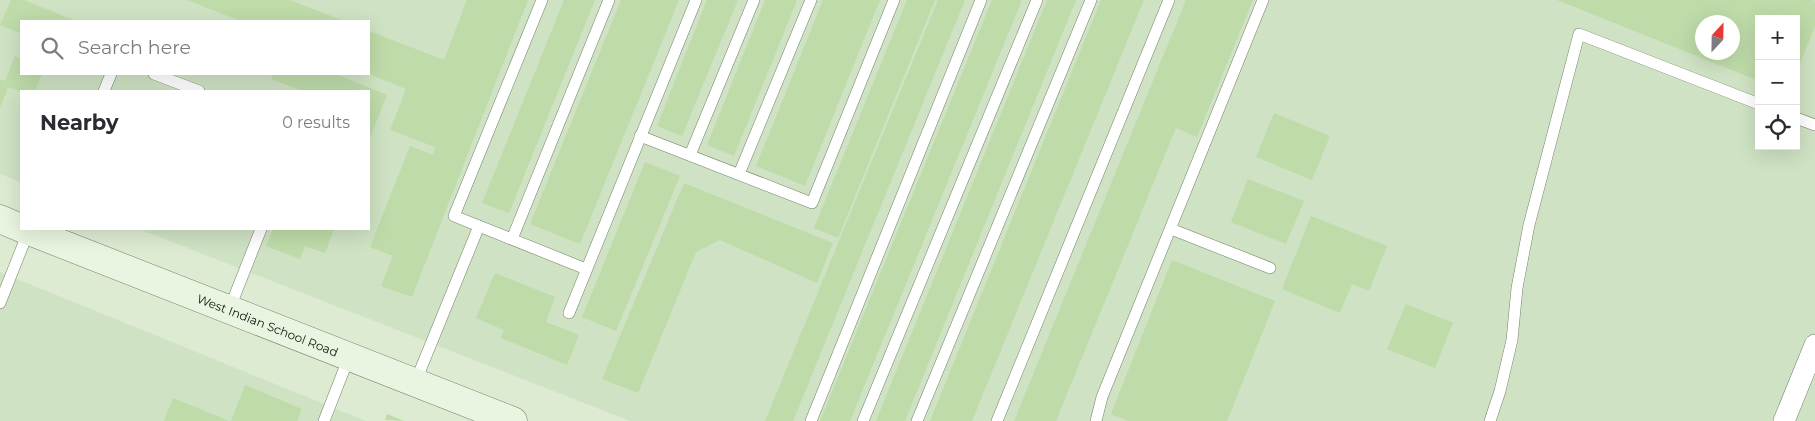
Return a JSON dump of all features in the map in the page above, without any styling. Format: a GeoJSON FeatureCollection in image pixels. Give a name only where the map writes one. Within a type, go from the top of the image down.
{"type":"FeatureCollection","features":[{"type":"Feature","properties":{"kind":"main road","name":"West Indian School Road"},"geometry":{"type":"LineString","coordinates":[[0,219],[20,226]]}},
{"type":"Feature","properties":{"kind":"main road","name":"West Indian School Road"},"geometry":{"type":"LineString","coordinates":[[34,231],[415,383],[483,416],[513,421]]}},
{"type":"Feature","properties":{"kind":"street"},"geometry":{"type":"LineString","coordinates":[[1784,421],[1815,345]]}},
{"type":"Feature","properties":{"kind":"lane"},"geometry":{"type":"LineString","coordinates":[[542,0],[454,216],[586,270]]}},
{"type":"Feature","properties":{"kind":"lane"},"geometry":{"type":"LineString","coordinates":[[512,239],[609,0]]}},
{"type":"Feature","properties":{"kind":"lane"},"geometry":{"type":"LineString","coordinates":[[569,313],[696,0]]}},
{"type":"Feature","properties":{"kind":"lane"},"geometry":{"type":"LineString","coordinates":[[690,155],[754,0]]}},
{"type":"Feature","properties":{"kind":"lane"},"geometry":{"type":"LineString","coordinates":[[739,174],[811,0]]}},
{"type":"Feature","properties":{"kind":"lane"},"geometry":{"type":"LineString","coordinates":[[640,136],[812,203],[894,0]]}},
{"type":"Feature","properties":{"kind":"lane"},"geometry":{"type":"LineString","coordinates":[[811,421],[981,0]]}},
{"type":"Feature","properties":{"kind":"lane"},"geometry":{"type":"LineString","coordinates":[[864,421],[1037,0]]}},
{"type":"Feature","properties":{"kind":"lane"},"geometry":{"type":"LineString","coordinates":[[917,421],[1091,0]]}},
{"type":"Feature","properties":{"kind":"lane"},"geometry":{"type":"LineString","coordinates":[[998,421],[1168,0]]}},
{"type":"Feature","properties":{"kind":"lane"},"geometry":{"type":"LineString","coordinates":[[1096,421],[1102,397],[1262,0]]}},
{"type":"Feature","properties":{"kind":"lane"},"geometry":{"type":"LineString","coordinates":[[1490,421],[1500,391],[1512,340],[1517,288],[1529,225],[1579,34],[1755,102]]}},
{"type":"Feature","properties":{"kind":"lane"},"geometry":{"type":"LineString","coordinates":[[104,90],[112,75]]}},
{"type":"Feature","properties":{"kind":"lane"},"geometry":{"type":"LineString","coordinates":[[157,75],[196,90]]}},
{"type":"Feature","properties":{"kind":"lane"},"geometry":{"type":"LineString","coordinates":[[1800,119],[1815,125]]}},
{"type":"Feature","properties":{"kind":"lane"},"geometry":{"type":"LineString","coordinates":[[415,383],[479,226]]}},
{"type":"Feature","properties":{"kind":"lane"},"geometry":{"type":"LineString","coordinates":[[1170,229],[1270,268]]}},
{"type":"Feature","properties":{"kind":"lane"},"geometry":{"type":"LineString","coordinates":[[229,310],[261,230]]}},
{"type":"Feature","properties":{"kind":"lane"},"geometry":{"type":"LineString","coordinates":[[0,303],[34,231]]}},
{"type":"Feature","properties":{"kind":"lane"},"geometry":{"type":"LineString","coordinates":[[324,421],[349,357]]}},
{"type":"Feature","properties":{"kind":"shaded area"},"geometry":{"type":"Polygon","coordinates":[[[0,0],[1815,0],[1815,421],[630,421],[142,230],[370,230],[370,90],[20,90],[20,182],[0,174],[0,0]]]}},
{"type":"Feature","properties":{"kind":"shaded area"},"geometry":{"type":"Polygon","coordinates":[[[0,272],[366,421],[0,421],[0,272]]]}},
{"type":"Feature","properties":{"kind":"building"},"geometry":{"type":"Polygon","coordinates":[[[11,0],[24,0],[74,20],[20,20],[20,34],[0,25],[11,0]]]}},
{"type":"Feature","properties":{"kind":"building"},"geometry":{"type":"Polygon","coordinates":[[[187,0],[290,0],[341,20],[238,20],[187,0]]]}},
{"type":"Feature","properties":{"kind":"building"},"geometry":{"type":"Polygon","coordinates":[[[467,0],[528,0],[412,297],[381,286],[393,256],[370,247],[410,146],[433,155],[435,147],[390,130],[406,89],[370,74],[370,31],[444,60],[467,0]]]}},
{"type":"Feature","properties":{"kind":"building"},"geometry":{"type":"Polygon","coordinates":[[[564,0],[595,0],[509,213],[482,203],[564,0]]]}},
{"type":"Feature","properties":{"kind":"building"},"geometry":{"type":"Polygon","coordinates":[[[621,0],[679,0],[580,244],[530,224],[621,0]]]}},
{"type":"Feature","properties":{"kind":"building"},"geometry":{"type":"Polygon","coordinates":[[[707,0],[738,0],[682,136],[657,126],[707,0]]]}},
{"type":"Feature","properties":{"kind":"building"},"geometry":{"type":"Polygon","coordinates":[[[765,0],[797,0],[734,156],[707,145],[765,0]]]}},
{"type":"Feature","properties":{"kind":"building"},"geometry":{"type":"Polygon","coordinates":[[[823,0],[880,0],[805,186],[756,166],[823,0]]]}},
{"type":"Feature","properties":{"kind":"building"},"geometry":{"type":"Polygon","coordinates":[[[907,0],[935,0],[838,238],[814,228],[907,0]]]}},
{"type":"Feature","properties":{"kind":"building"},"geometry":{"type":"Polygon","coordinates":[[[938,0],[965,0],[793,421],[765,421],[938,0]]]}},
{"type":"Feature","properties":{"kind":"building"},"geometry":{"type":"Polygon","coordinates":[[[992,0],[1022,0],[850,421],[820,421],[992,0]]]}},
{"type":"Feature","properties":{"kind":"building"},"geometry":{"type":"Polygon","coordinates":[[[1047,0],[1076,0],[905,421],[876,421],[1047,0]]]}},
{"type":"Feature","properties":{"kind":"building"},"geometry":{"type":"Polygon","coordinates":[[[1101,0],[1144,0],[972,421],[930,421],[1101,0]]]}},
{"type":"Feature","properties":{"kind":"building"},"geometry":{"type":"Polygon","coordinates":[[[1186,0],[1253,0],[1197,137],[1176,128],[1056,421],[1014,421],[1186,0]]]}},
{"type":"Feature","properties":{"kind":"building"},"geometry":{"type":"Polygon","coordinates":[[[1557,0],[1812,0],[1815,1],[1815,27],[1800,63],[1800,15],[1755,15],[1755,79],[1707,60],[1740,60],[1740,15],[1695,15],[1695,55],[1557,0]]]}},
{"type":"Feature","properties":{"kind":"building"},"geometry":{"type":"Polygon","coordinates":[[[15,56],[20,58],[20,75],[42,75],[35,90],[20,90],[20,92],[8,87],[0,108],[0,79],[5,81],[15,56]]]}},
{"type":"Feature","properties":{"kind":"building"},"geometry":{"type":"Polygon","coordinates":[[[273,75],[338,75],[387,95],[370,138],[370,90],[299,90],[271,79],[273,75]]]}},
{"type":"Feature","properties":{"kind":"building"},"geometry":{"type":"Polygon","coordinates":[[[1274,113],[1330,136],[1312,180],[1256,157],[1274,113]]]}},
{"type":"Feature","properties":{"kind":"building"},"geometry":{"type":"Polygon","coordinates":[[[645,162],[680,176],[616,331],[582,317],[645,162]]]}},
{"type":"Feature","properties":{"kind":"building"},"geometry":{"type":"Polygon","coordinates":[[[1248,179],[1304,201],[1286,244],[1231,222],[1248,179]]]}},
{"type":"Feature","properties":{"kind":"building"},"geometry":{"type":"Polygon","coordinates":[[[684,183],[833,243],[817,283],[720,240],[696,252],[638,393],[602,379],[684,183]]]}},
{"type":"Feature","properties":{"kind":"building"},"geometry":{"type":"Polygon","coordinates":[[[1311,216],[1387,246],[1369,291],[1352,284],[1340,313],[1282,289],[1311,216]]]}},
{"type":"Feature","properties":{"kind":"building"},"geometry":{"type":"Polygon","coordinates":[[[273,230],[334,230],[325,253],[305,246],[300,259],[266,246],[273,230]]]}},
{"type":"Feature","properties":{"kind":"building"},"geometry":{"type":"Polygon","coordinates":[[[1172,260],[1275,301],[1227,421],[1128,421],[1111,414],[1172,260]]]}},
{"type":"Feature","properties":{"kind":"building"},"geometry":{"type":"Polygon","coordinates":[[[495,273],[555,297],[546,322],[579,335],[567,365],[501,338],[504,330],[476,318],[495,273]]]}},
{"type":"Feature","properties":{"kind":"building"},"geometry":{"type":"Polygon","coordinates":[[[1406,304],[1453,323],[1435,368],[1387,349],[1406,304]]]}},
{"type":"Feature","properties":{"kind":"building"},"geometry":{"type":"Polygon","coordinates":[[[245,385],[302,409],[297,421],[231,421],[245,385]]]}},
{"type":"Feature","properties":{"kind":"building"},"geometry":{"type":"Polygon","coordinates":[[[173,398],[229,421],[164,421],[173,398]]]}},
{"type":"Feature","properties":{"kind":"building"},"geometry":{"type":"Polygon","coordinates":[[[387,414],[404,421],[385,420],[387,414]]]}}]}
